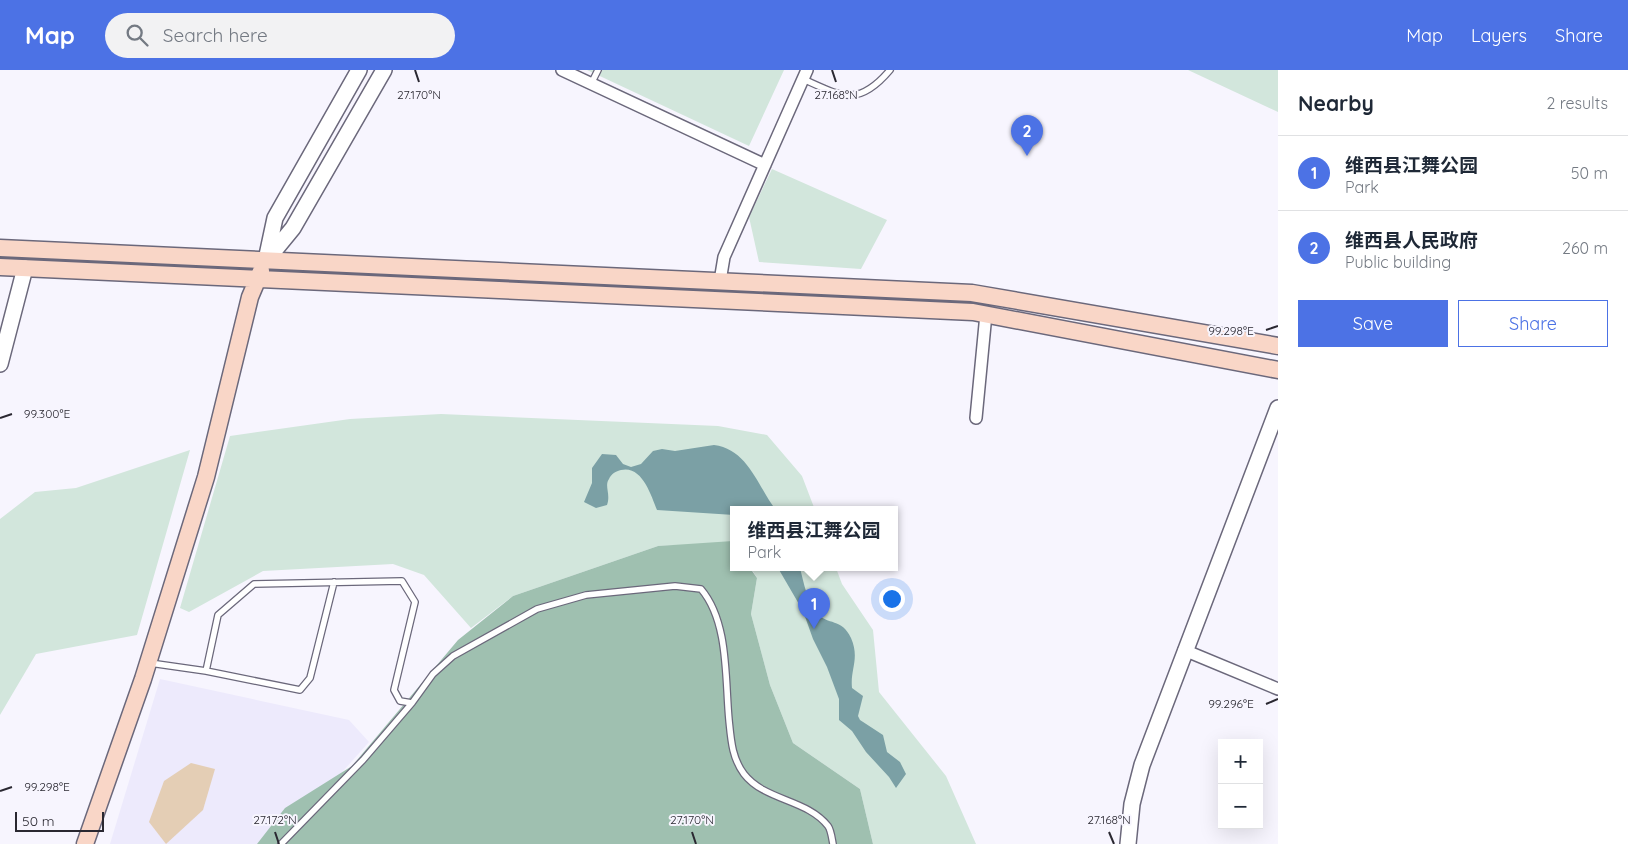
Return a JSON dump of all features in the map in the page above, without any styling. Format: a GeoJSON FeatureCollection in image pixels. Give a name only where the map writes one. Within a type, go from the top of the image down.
{"type":"FeatureCollection","features":[{"type":"Feature","properties":{"kind":"main road"},"geometry":{"type":"LineString","coordinates":[[0,248],[972,293],[1278,346]]}},
{"type":"Feature","properties":{"kind":"main road"},"geometry":{"type":"LineString","coordinates":[[85,844],[148,663],[206,477],[250,297],[266,261]]}},
{"type":"Feature","properties":{"kind":"main road"},"geometry":{"type":"LineString","coordinates":[[0,266],[986,314],[1278,370]]}},
{"type":"Feature","properties":{"kind":"street"},"geometry":{"type":"LineString","coordinates":[[266,261],[275,218],[359,70]]}},
{"type":"Feature","properties":{"kind":"street"},"geometry":{"type":"LineString","coordinates":[[266,261],[294,228],[384,70]]}},
{"type":"Feature","properties":{"kind":"street"},"geometry":{"type":"LineString","coordinates":[[562,70],[765,165]]}},
{"type":"Feature","properties":{"kind":"street"},"geometry":{"type":"LineString","coordinates":[[720,281],[724,257],[805,75]]}},
{"type":"Feature","properties":{"kind":"street"},"geometry":{"type":"LineString","coordinates":[[0,364],[25,268]]}},
{"type":"Feature","properties":{"kind":"street"},"geometry":{"type":"LineString","coordinates":[[976,418],[986,314]]}},
{"type":"Feature","properties":{"kind":"street"},"geometry":{"type":"LineString","coordinates":[[1128,844],[1132,804],[1142,765],[1184,650],[1278,408]]}},
{"type":"Feature","properties":{"kind":"street"},"geometry":{"type":"LineString","coordinates":[[1184,650],[1278,689]]}},
{"type":"Feature","properties":{"kind":"lane"},"geometry":{"type":"LineString","coordinates":[[591,84],[598,70]]}},
{"type":"Feature","properties":{"kind":"lane"},"geometry":{"type":"LineString","coordinates":[[805,75],[836,94],[855,96],[862,94],[890,70]]}},
{"type":"Feature","properties":{"kind":"lane"},"geometry":{"type":"LineString","coordinates":[[206,671],[218,615],[254,584],[402,581],[415,602],[394,690],[400,701],[412,703]]}},
{"type":"Feature","properties":{"kind":"lane"},"geometry":{"type":"LineString","coordinates":[[148,663],[206,671],[300,690],[310,678],[334,582]]}},
{"type":"Feature","properties":{"kind":"lane"},"geometry":{"type":"LineString","coordinates":[[281,844],[363,760],[412,703],[433,674],[453,656],[537,609],[586,595],[675,586],[700,589],[709,599],[720,622],[733,753],[745,775],[765,791],[810,810],[829,827],[833,844]]}},
{"type":"Feature","properties":{"kind":"shaded area"},"geometry":{"type":"Polygon","coordinates":[[[160,679],[349,720],[369,742],[278,844],[110,844],[160,679]]]}},
{"type":"Feature","properties":{"kind":"green space"},"geometry":{"type":"Polygon","coordinates":[[[587,70],[784,70],[749,146],[587,70]]]}},
{"type":"Feature","properties":{"kind":"green space"},"geometry":{"type":"Polygon","coordinates":[[[1188,70],[1278,70],[1278,112],[1188,70]]]}},
{"type":"Feature","properties":{"kind":"green space"},"geometry":{"type":"Polygon","coordinates":[[[772,169],[887,220],[861,269],[759,262],[749,217],[772,169]]]}},
{"type":"Feature","properties":{"kind":"green space"},"geometry":{"type":"Polygon","coordinates":[[[441,414],[718,426],[767,435],[802,476],[813,506],[730,506],[730,543],[658,546],[513,596],[471,628],[424,575],[393,564],[263,571],[189,612],[180,608],[230,436],[350,419],[441,414]]]}},
{"type":"Feature","properties":{"kind":"green space"},"geometry":{"type":"Polygon","coordinates":[[[190,450],[137,635],[36,654],[0,715],[0,519],[35,492],[76,488],[190,450]]]}},
{"type":"Feature","properties":{"kind":"green space"},"geometry":{"type":"Polygon","coordinates":[[[730,541],[730,571],[752,571],[757,578],[751,614],[770,685],[793,743],[860,789],[873,844],[257,844],[285,808],[352,766],[458,640],[513,596],[658,546],[730,541]]]}},
{"type":"Feature","properties":{"kind":"green space"},"geometry":{"type":"Polygon","coordinates":[[[753,571],[837,571],[842,584],[873,630],[879,692],[946,776],[976,844],[873,844],[860,789],[793,743],[770,685],[751,614],[757,578],[753,571]]]}},
{"type":"Feature","properties":{"kind":"water"},"geometry":{"type":"Polygon","coordinates":[[[714,445],[726,448],[744,461],[773,506],[730,506],[730,515],[657,510],[645,482],[635,472],[628,470],[617,471],[610,477],[607,484],[607,505],[596,508],[584,502],[592,483],[592,468],[602,454],[616,455],[623,464],[631,467],[641,464],[653,451],[662,449],[675,451],[714,445]]]}},
{"type":"Feature","properties":{"kind":"water"},"geometry":{"type":"Polygon","coordinates":[[[780,571],[801,571],[806,592],[814,609],[826,620],[843,627],[851,638],[855,652],[852,688],[863,696],[858,716],[860,720],[883,735],[887,752],[900,762],[906,774],[896,788],[889,777],[866,752],[852,731],[839,720],[839,699],[803,611],[780,571]]]}},
{"type":"Feature","properties":{"kind":"building"},"geometry":{"type":"Polygon","coordinates":[[[191,763],[215,769],[203,810],[166,844],[149,822],[164,781],[191,763]]]}},
{"type":"Feature","properties":{"kind":"place","name":"维西县人民政府"},"geometry":{"type":"Point","coordinates":[1027,156]}},
{"type":"Feature","properties":{"kind":"place","name":"维西县江舞公园"},"geometry":{"type":"Point","coordinates":[814,629]}}]}
